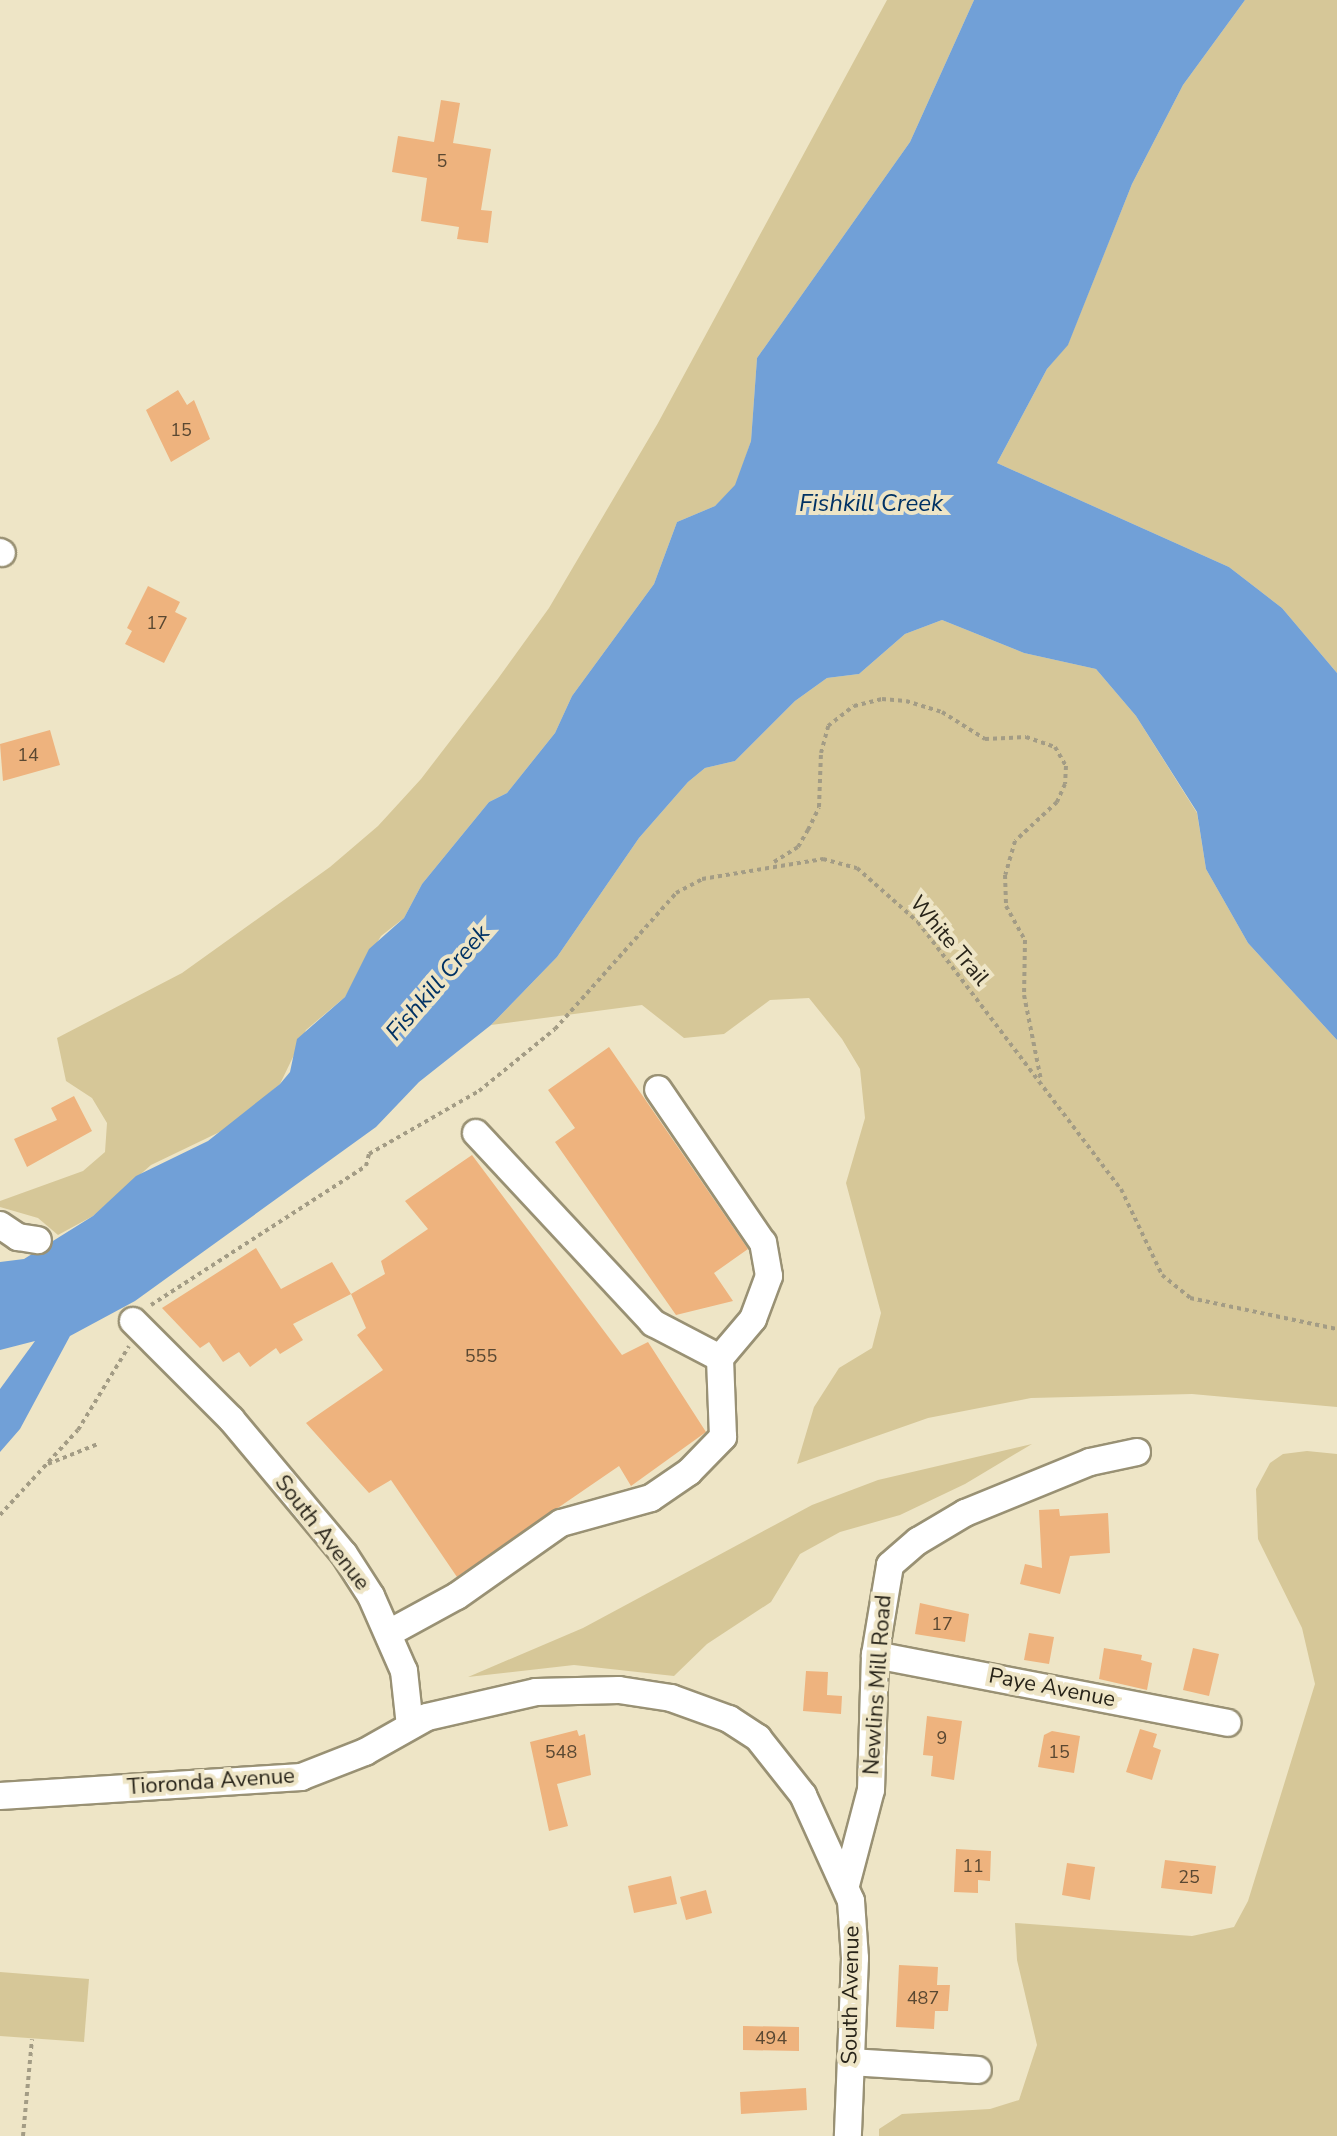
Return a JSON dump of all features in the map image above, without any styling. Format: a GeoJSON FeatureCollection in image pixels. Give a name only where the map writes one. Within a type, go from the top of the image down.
{"type":"FeatureCollection","features":[{"type":"Feature","properties":{"kind":"street"},"geometry":{"type":"LineString","coordinates":[[389,1633],[457,1596],[561,1523],[651,1498],[689,1472],[723,1437],[720,1358],[753,1319],[769,1276],[763,1243],[658,1089]]}},
{"type":"Feature","properties":{"kind":"street"},"geometry":{"type":"LineString","coordinates":[[476,1133],[653,1323],[720,1358]]}},
{"type":"Feature","properties":{"kind":"street"},"geometry":{"type":"LineString","coordinates":[[0,1225],[18,1237],[38,1240]]}},
{"type":"Feature","properties":{"kind":"street","name":"South Avenue"},"geometry":{"type":"LineString","coordinates":[[138,1319],[231,1419],[344,1554],[389,1633],[404,1671],[410,1726],[427,1717],[536,1692],[580,1689],[671,1698],[729,1719],[758,1738],[803,1795],[846,1885],[854,1930],[848,2136]]}},
{"type":"Feature","properties":{"kind":"street","name":"Newlins Mill Road"},"geometry":{"type":"LineString","coordinates":[[846,1885],[871,1790],[875,1655],[881,1594],[898,1556],[965,1513],[1025,1486],[1090,1462],[1137,1452]]}},
{"type":"Feature","properties":{"kind":"street","name":"Paye Avenue"},"geometry":{"type":"LineString","coordinates":[[875,1655],[1228,1723]]}},
{"type":"Feature","properties":{"kind":"street","name":"Tioronda Avenue"},"geometry":{"type":"LineString","coordinates":[[0,1796],[301,1777],[365,1752],[410,1726]]}},
{"type":"Feature","properties":{"kind":"street"},"geometry":{"type":"LineString","coordinates":[[851,2062],[978,2070]]}},
{"type":"Feature","properties":{"kind":"path"},"geometry":{"type":"LineString","coordinates":[[767,865],[798,847],[808,830],[819,807],[821,753],[828,726],[854,706],[882,699],[906,701],[942,712],[985,739],[1026,737],[1055,747],[1066,766],[1065,784],[1057,802],[1015,841],[1005,875],[1006,906],[1025,940],[1024,995],[1043,1086]]}},
{"type":"Feature","properties":{"kind":"path","name":"White Trail"},"geometry":{"type":"LineString","coordinates":[[138,1319],[366,1166],[369,1154],[479,1091],[555,1029],[676,893],[702,879],[767,865],[823,859],[857,868],[918,922],[1121,1189],[1162,1275],[1190,1298],[1337,1329]]}},
{"type":"Feature","properties":{"kind":"path"},"geometry":{"type":"LineString","coordinates":[[0,1515],[101,1396],[138,1319]]}},
{"type":"Feature","properties":{"kind":"path"},"geometry":{"type":"LineString","coordinates":[[45,1465],[98,1444]]}},
{"type":"Feature","properties":{"kind":"path"},"geometry":{"type":"LineString","coordinates":[[23,2136],[32,2039]]}},
{"type":"Feature","properties":{"kind":"shaded area"},"geometry":{"type":"Polygon","coordinates":[[[887,0],[974,0],[910,142],[757,358],[751,441],[736,485],[715,506],[677,522],[654,584],[572,696],[555,733],[507,793],[489,802],[422,884],[404,918],[381,936],[345,997],[306,1030],[280,1084],[228,1128],[151,1165],[93,1216],[58,1235],[38,1218],[0,1207],[0,1201],[83,1171],[105,1152],[107,1123],[92,1098],[66,1081],[57,1038],[182,973],[330,867],[378,826],[421,779],[497,680],[549,608],[658,423],[887,0]]]}},
{"type":"Feature","properties":{"kind":"shaded area"},"geometry":{"type":"Polygon","coordinates":[[[1245,0],[1337,0],[1337,673],[1282,608],[1229,567],[997,463],[1047,369],[1068,344],[1132,184],[1183,85],[1245,0]]]}},
{"type":"Feature","properties":{"kind":"shaded area"},"geometry":{"type":"Polygon","coordinates":[[[942,620],[1024,653],[1096,669],[1136,716],[1197,813],[1206,869],[1248,943],[1337,1040],[1337,1407],[1192,1394],[1031,1398],[928,1418],[797,1464],[814,1407],[839,1368],[872,1348],[881,1313],[846,1183],[865,1118],[860,1069],[842,1039],[809,998],[770,1000],[724,1034],[684,1038],[642,1005],[491,1025],[557,957],[639,838],[688,782],[705,768],[735,761],[795,701],[827,678],[859,674],[905,634],[942,620]]]}},
{"type":"Feature","properties":{"kind":"shaded area"},"geometry":{"type":"Polygon","coordinates":[[[1032,1444],[965,1484],[900,1515],[840,1532],[800,1554],[771,1602],[707,1644],[674,1676],[574,1665],[468,1677],[583,1628],[812,1505],[878,1480],[1032,1444]]]}},
{"type":"Feature","properties":{"kind":"shaded area"},"geometry":{"type":"Polygon","coordinates":[[[1307,1451],[1337,1454],[1337,2136],[879,2136],[879,2129],[902,2114],[990,2109],[1019,2100],[1037,2045],[1017,1960],[1015,1923],[1192,1936],[1234,1927],[1248,1901],[1315,1684],[1302,1628],[1258,1539],[1256,1489],[1270,1463],[1283,1454],[1307,1451]]]}},
{"type":"Feature","properties":{"kind":"shaded area"},"geometry":{"type":"Polygon","coordinates":[[[0,1972],[89,1979],[84,2042],[0,2036],[0,1972]]]}},
{"type":"Feature","properties":{"kind":"water","name":"Fishkill Creek"},"geometry":{"type":"Polygon","coordinates":[[[974,0],[1245,0],[1183,85],[1132,184],[1068,345],[1047,369],[997,463],[1229,567],[1282,608],[1337,673],[1337,1040],[1248,943],[1206,869],[1197,812],[1136,716],[1096,669],[1024,653],[942,620],[905,634],[859,674],[827,678],[795,701],[735,761],[705,768],[688,782],[639,838],[557,957],[491,1025],[419,1082],[376,1127],[135,1301],[70,1336],[20,1429],[0,1452],[0,1389],[35,1341],[0,1350],[0,1262],[24,1259],[93,1216],[136,1176],[208,1141],[280,1084],[290,1072],[297,1039],[345,997],[369,949],[404,918],[422,884],[489,802],[507,793],[555,733],[572,696],[654,584],[677,522],[715,506],[735,485],[751,441],[757,358],[910,142],[974,0]]]}},
{"type":"Feature","properties":{"kind":"building"},"geometry":{"type":"Polygon","coordinates":[[[441,100],[460,103],[453,143],[491,149],[481,210],[492,211],[488,243],[457,239],[459,227],[421,221],[427,178],[392,172],[398,136],[434,142],[441,100]]]}},
{"type":"Feature","properties":{"kind":"building"},"geometry":{"type":"Polygon","coordinates":[[[178,390],[187,405],[194,400],[210,439],[171,462],[146,410],[178,390]]]}},
{"type":"Feature","properties":{"kind":"building"},"geometry":{"type":"Polygon","coordinates":[[[148,586],[180,602],[175,612],[187,618],[164,663],[125,644],[132,631],[127,628],[148,586]]]}},
{"type":"Feature","properties":{"kind":"building"},"geometry":{"type":"Polygon","coordinates":[[[50,730],[60,765],[3,781],[0,744],[50,730]]]}},
{"type":"Feature","properties":{"kind":"building"},"geometry":{"type":"Polygon","coordinates":[[[609,1047],[748,1249],[714,1273],[733,1301],[676,1315],[555,1142],[575,1128],[548,1090],[609,1047]]]}},
{"type":"Feature","properties":{"kind":"building"},"geometry":{"type":"Polygon","coordinates":[[[74,1096],[92,1131],[27,1167],[14,1139],[57,1120],[51,1108],[74,1096]]]}},
{"type":"Feature","properties":{"kind":"building"},"geometry":{"type":"Polygon","coordinates":[[[472,1155],[622,1355],[648,1342],[706,1432],[631,1486],[619,1466],[457,1577],[391,1480],[369,1493],[306,1423],[383,1370],[357,1335],[366,1328],[351,1294],[385,1274],[381,1261],[428,1229],[405,1201],[472,1155]]]}},
{"type":"Feature","properties":{"kind":"building"},"geometry":{"type":"Polygon","coordinates":[[[256,1248],[281,1289],[332,1262],[351,1294],[293,1324],[303,1340],[280,1354],[276,1348],[250,1367],[239,1352],[223,1362],[209,1342],[200,1348],[162,1308],[256,1248]]]}},
{"type":"Feature","properties":{"kind":"building"},"geometry":{"type":"Polygon","coordinates":[[[1059,1509],[1060,1516],[1108,1513],[1110,1553],[1070,1556],[1060,1594],[1020,1584],[1025,1564],[1042,1568],[1039,1510],[1059,1509]]]}},
{"type":"Feature","properties":{"kind":"building"},"geometry":{"type":"Polygon","coordinates":[[[920,1603],[969,1614],[965,1642],[915,1634],[920,1603]]]}},
{"type":"Feature","properties":{"kind":"building"},"geometry":{"type":"Polygon","coordinates":[[[1029,1633],[1054,1637],[1049,1664],[1024,1660],[1029,1633]]]}},
{"type":"Feature","properties":{"kind":"building"},"geometry":{"type":"Polygon","coordinates":[[[1104,1648],[1142,1655],[1141,1660],[1152,1663],[1147,1690],[1099,1679],[1104,1648]]]}},
{"type":"Feature","properties":{"kind":"building"},"geometry":{"type":"Polygon","coordinates":[[[1193,1648],[1219,1654],[1209,1696],[1183,1690],[1193,1648]]]}},
{"type":"Feature","properties":{"kind":"building"},"geometry":{"type":"Polygon","coordinates":[[[806,1671],[828,1672],[827,1695],[842,1696],[841,1714],[803,1711],[806,1671]]]}},
{"type":"Feature","properties":{"kind":"building"},"geometry":{"type":"Polygon","coordinates":[[[927,1716],[962,1721],[954,1780],[931,1776],[933,1756],[923,1755],[927,1716]]]}},
{"type":"Feature","properties":{"kind":"building"},"geometry":{"type":"Polygon","coordinates":[[[1140,1729],[1157,1734],[1153,1747],[1161,1750],[1152,1780],[1126,1772],[1140,1729]]]}},
{"type":"Feature","properties":{"kind":"building"},"geometry":{"type":"Polygon","coordinates":[[[577,1730],[579,1736],[585,1734],[591,1775],[557,1784],[568,1826],[549,1831],[530,1742],[577,1730]]]}},
{"type":"Feature","properties":{"kind":"building"},"geometry":{"type":"Polygon","coordinates":[[[1052,1731],[1080,1736],[1074,1773],[1038,1767],[1044,1735],[1052,1731]]]}},
{"type":"Feature","properties":{"kind":"building"},"geometry":{"type":"Polygon","coordinates":[[[956,1849],[991,1851],[990,1881],[978,1880],[978,1893],[954,1892],[956,1849]]]}},
{"type":"Feature","properties":{"kind":"building"},"geometry":{"type":"Polygon","coordinates":[[[1165,1860],[1216,1866],[1212,1894],[1161,1888],[1165,1860]]]}},
{"type":"Feature","properties":{"kind":"building"},"geometry":{"type":"Polygon","coordinates":[[[1067,1863],[1095,1867],[1090,1900],[1062,1895],[1067,1863]]]}},
{"type":"Feature","properties":{"kind":"building"},"geometry":{"type":"Polygon","coordinates":[[[671,1876],[677,1904],[634,1913],[628,1886],[671,1876]]]}},
{"type":"Feature","properties":{"kind":"building"},"geometry":{"type":"Polygon","coordinates":[[[706,1890],[712,1913],[686,1920],[680,1897],[706,1890]]]}},
{"type":"Feature","properties":{"kind":"building"},"geometry":{"type":"Polygon","coordinates":[[[899,1965],[938,1967],[937,1985],[950,1985],[948,2011],[935,2011],[934,2029],[896,2027],[899,1965]]]}},
{"type":"Feature","properties":{"kind":"building"},"geometry":{"type":"Polygon","coordinates":[[[743,2026],[799,2027],[799,2051],[743,2050],[743,2026]]]}},
{"type":"Feature","properties":{"kind":"building"},"geometry":{"type":"Polygon","coordinates":[[[806,2088],[807,2110],[741,2114],[740,2092],[806,2088]]]}}]}
